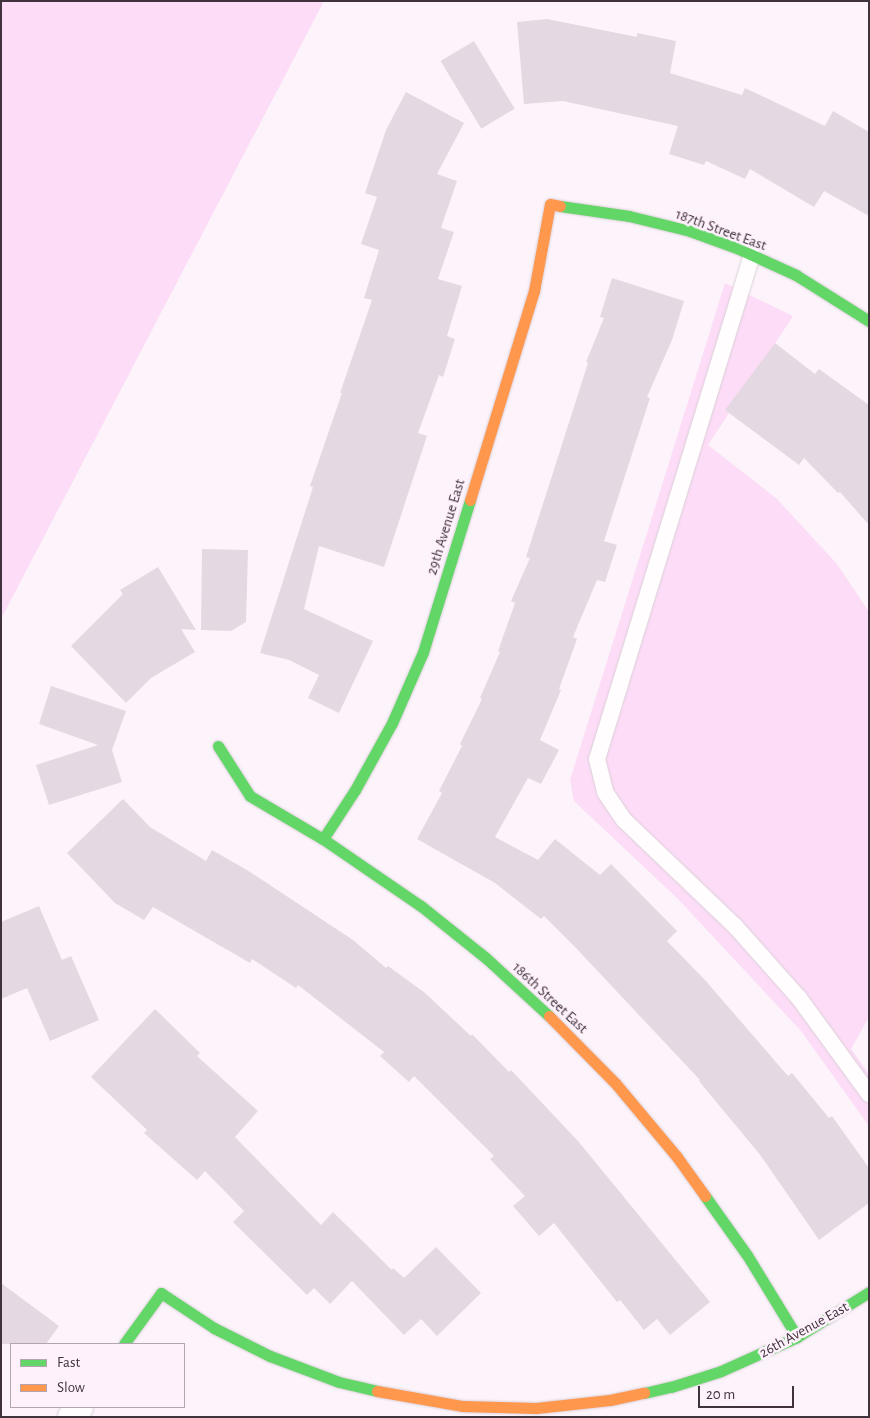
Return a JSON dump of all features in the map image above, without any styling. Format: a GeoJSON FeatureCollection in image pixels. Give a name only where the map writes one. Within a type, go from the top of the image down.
{"type":"FeatureCollection","features":[{"type":"Feature","properties":{"kind":"street","name":"187th Street East"},"geometry":{"type":"LineString","coordinates":[[550,204],[629,216],[690,231],[752,255],[796,275],[869,321]]}},
{"type":"Feature","properties":{"kind":"street","name":"29th Avenue East"},"geometry":{"type":"LineString","coordinates":[[322,838],[355,790],[392,723],[423,652],[534,291],[550,204]]}},
{"type":"Feature","properties":{"kind":"street","name":"186th Street East"},"geometry":{"type":"LineString","coordinates":[[218,746],[250,796],[322,838],[421,906],[486,958],[556,1022],[616,1084],[677,1157],[736,1240],[797,1337]]}},
{"type":"Feature","properties":{"kind":"street","name":"26th Avenue East"},"geometry":{"type":"LineString","coordinates":[[125,1343],[161,1293],[214,1328],[270,1356],[339,1382],[400,1397],[462,1406],[610,1408],[721,1371],[797,1337],[869,1292]]}},
{"type":"Feature","properties":{"kind":"lane"},"geometry":{"type":"LineString","coordinates":[[752,255],[597,759],[605,792],[624,820],[735,926],[799,998],[869,1094]]}},
{"type":"Feature","properties":{"kind":"shaded area"},"geometry":{"type":"Polygon","coordinates":[[[1,1],[324,1],[1,619],[1,1]]]}},
{"type":"Feature","properties":{"kind":"shaded area"},"geometry":{"type":"Polygon","coordinates":[[[725,283],[793,316],[708,445],[777,499],[837,564],[869,612],[869,1017],[851,1049],[869,1074],[869,1126],[801,1031],[678,899],[574,801],[570,780],[725,283]]]}},
{"type":"Feature","properties":{"kind":"building"},"geometry":{"type":"Polygon","coordinates":[[[547,19],[637,37],[637,33],[676,41],[670,73],[742,95],[745,88],[825,126],[833,111],[869,132],[869,216],[824,191],[814,207],[750,169],[745,179],[706,161],[704,165],[669,154],[678,126],[563,101],[524,104],[517,22],[547,19]]]}},
{"type":"Feature","properties":{"kind":"building"},"geometry":{"type":"Polygon","coordinates":[[[474,41],[515,109],[481,129],[441,61],[474,41]]]}},
{"type":"Feature","properties":{"kind":"building"},"geometry":{"type":"Polygon","coordinates":[[[406,92],[464,123],[437,174],[457,181],[441,228],[454,232],[438,279],[462,286],[447,336],[455,339],[443,377],[439,375],[418,433],[427,436],[384,567],[319,546],[304,609],[373,641],[339,713],[308,698],[319,675],[289,660],[260,653],[313,487],[310,486],[372,300],[364,298],[379,250],[361,244],[377,197],[365,193],[386,130],[406,92]]]}},
{"type":"Feature","properties":{"kind":"building"},"geometry":{"type":"Polygon","coordinates":[[[612,278],[684,301],[672,340],[647,397],[650,398],[604,541],[617,545],[605,582],[597,580],[573,637],[577,639],[559,689],[561,690],[540,740],[559,750],[541,784],[528,778],[495,837],[538,860],[555,839],[600,875],[611,864],[677,931],[667,941],[705,980],[788,1076],[792,1073],[829,1118],[832,1116],[869,1168],[869,1203],[819,1240],[761,1156],[700,1080],[544,916],[541,919],[495,883],[417,839],[442,793],[439,791],[462,746],[460,744],[482,699],[480,698],[500,652],[498,651],[515,603],[511,601],[530,558],[526,557],[588,363],[586,362],[604,318],[600,317],[612,278]]]}},
{"type":"Feature","properties":{"kind":"building"},"geometry":{"type":"Polygon","coordinates":[[[775,343],[815,374],[819,369],[869,405],[869,525],[840,492],[838,493],[804,458],[799,465],[725,410],[775,343]]]}},
{"type":"Feature","properties":{"kind":"building"},"geometry":{"type":"Polygon","coordinates":[[[202,549],[248,550],[246,622],[231,631],[201,630],[202,549]]]}},
{"type":"Feature","properties":{"kind":"building"},"geometry":{"type":"Polygon","coordinates":[[[158,567],[196,630],[181,629],[195,652],[151,678],[126,703],[71,646],[123,594],[120,590],[158,567]]]}},
{"type":"Feature","properties":{"kind":"building"},"geometry":{"type":"Polygon","coordinates":[[[51,686],[126,711],[112,750],[122,782],[49,805],[36,765],[98,745],[39,724],[51,686]]]}},
{"type":"Feature","properties":{"kind":"building"},"geometry":{"type":"Polygon","coordinates":[[[123,799],[150,827],[206,861],[212,850],[247,870],[353,940],[386,968],[388,966],[425,993],[471,1036],[472,1034],[509,1072],[511,1070],[578,1141],[710,1302],[670,1335],[657,1319],[644,1330],[620,1300],[617,1302],[554,1223],[539,1236],[513,1206],[525,1196],[490,1159],[494,1156],[414,1076],[409,1082],[380,1056],[384,1052],[298,985],[296,988],[252,959],[250,963],[153,907],[144,920],[115,903],[67,853],[123,799]]]}},
{"type":"Feature","properties":{"kind":"building"},"geometry":{"type":"Polygon","coordinates":[[[39,906],[62,960],[71,956],[99,1020],[50,1041],[27,988],[1,999],[1,922],[39,906]]]}},
{"type":"Feature","properties":{"kind":"building"},"geometry":{"type":"Polygon","coordinates":[[[155,1009],[200,1053],[197,1056],[258,1111],[235,1137],[321,1225],[333,1212],[392,1270],[393,1268],[404,1278],[436,1247],[481,1293],[437,1336],[421,1319],[404,1335],[352,1281],[330,1304],[314,1288],[307,1295],[233,1222],[244,1211],[205,1171],[197,1180],[144,1133],[147,1130],[91,1077],[155,1009]]]}},
{"type":"Feature","properties":{"kind":"building"},"geometry":{"type":"Polygon","coordinates":[[[1,1283],[59,1326],[47,1343],[1,1344],[1,1283]]]}},
{"type":"Feature","properties":{"kind":"traffic: fast"},"geometry":{"type":"LineString","coordinates":[[560,206],[629,216],[690,231],[739,249],[796,275],[869,321]]}},
{"type":"Feature","properties":{"kind":"traffic: fast"},"geometry":{"type":"LineString","coordinates":[[323,839],[355,790],[392,723],[423,652],[470,500]]}},
{"type":"Feature","properties":{"kind":"traffic: fast"},"geometry":{"type":"LineString","coordinates":[[218,746],[250,796],[323,839],[421,906],[486,958],[549,1016]]}},
{"type":"Feature","properties":{"kind":"traffic: fast"},"geometry":{"type":"LineString","coordinates":[[705,1196],[747,1255],[797,1337]]}},
{"type":"Feature","properties":{"kind":"traffic: fast"},"geometry":{"type":"LineString","coordinates":[[644,1393],[671,1387],[721,1371],[797,1337],[869,1292]]}},
{"type":"Feature","properties":{"kind":"traffic: fast"},"geometry":{"type":"LineString","coordinates":[[125,1343],[161,1293],[214,1328],[270,1356],[339,1382],[377,1391]]}},
{"type":"Feature","properties":{"kind":"traffic: slow"},"geometry":{"type":"LineString","coordinates":[[470,500],[534,291],[550,204],[560,206]]}},
{"type":"Feature","properties":{"kind":"traffic: slow"},"geometry":{"type":"LineString","coordinates":[[549,1016],[616,1084],[677,1157],[705,1196]]}},
{"type":"Feature","properties":{"kind":"traffic: slow"},"geometry":{"type":"LineString","coordinates":[[377,1391],[462,1406],[536,1408],[610,1400],[644,1393]]}}]}
